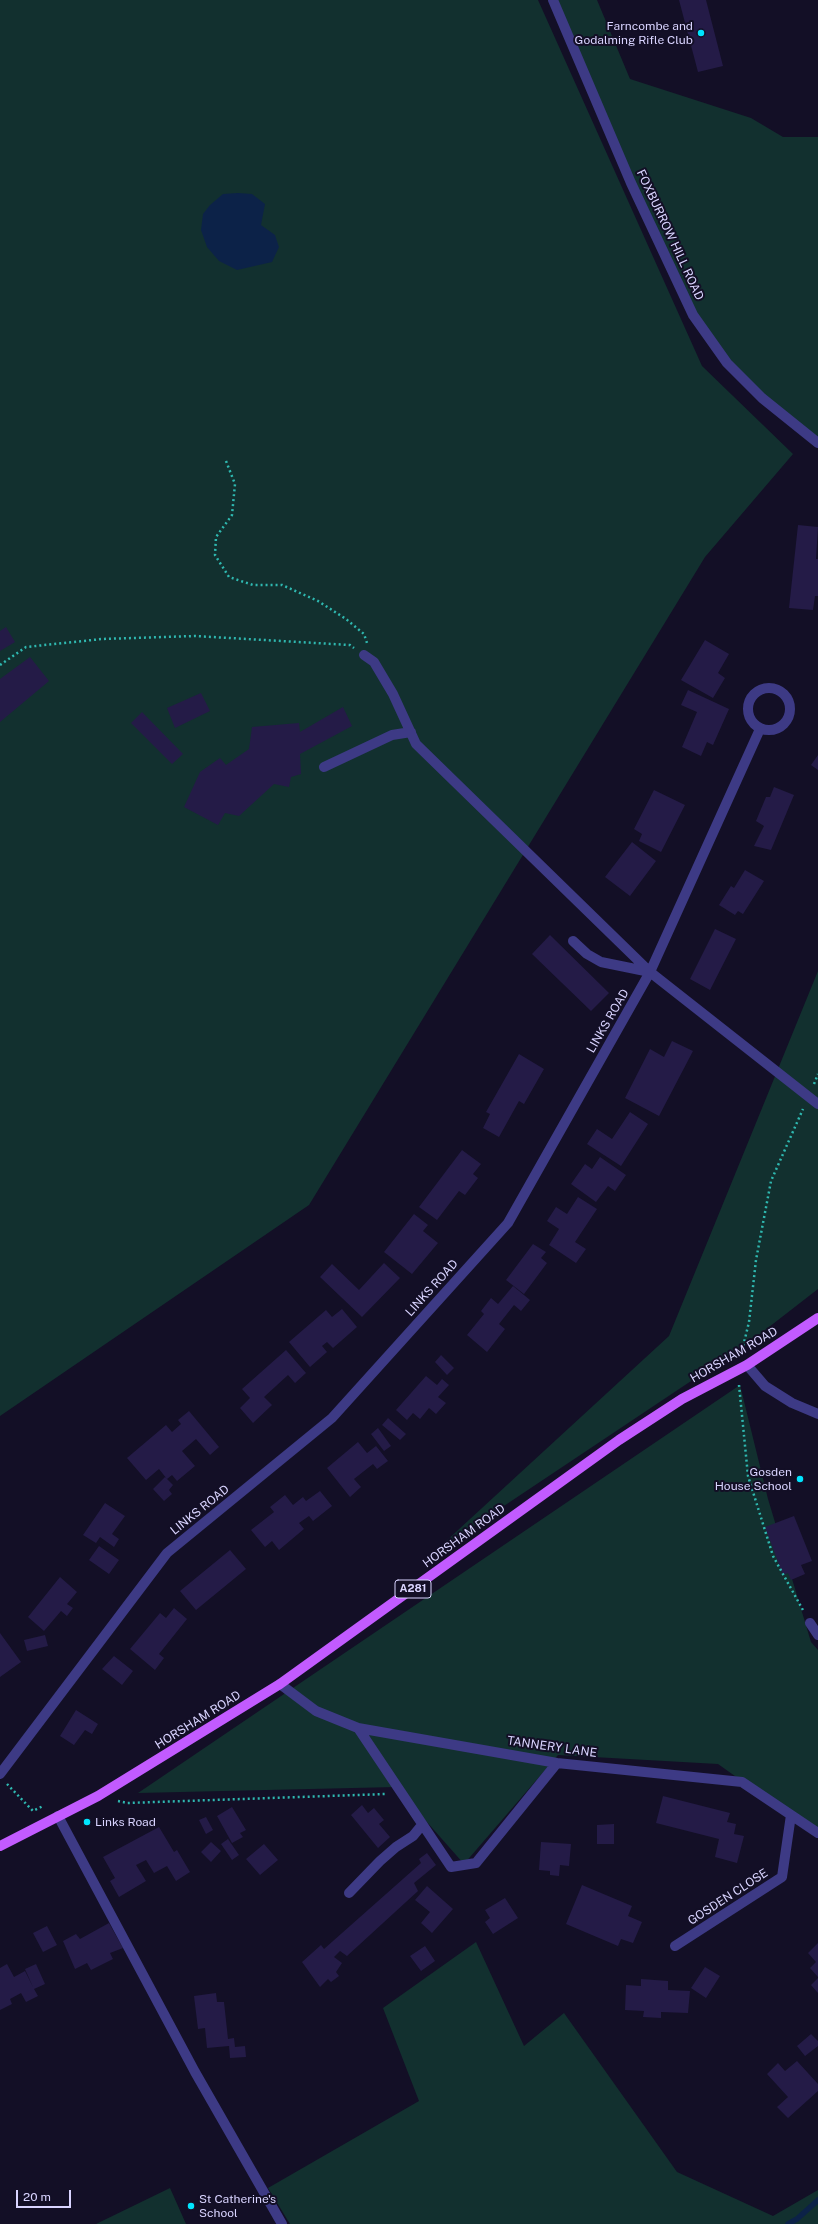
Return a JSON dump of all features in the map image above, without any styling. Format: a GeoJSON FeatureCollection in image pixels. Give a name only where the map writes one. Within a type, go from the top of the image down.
{"type":"FeatureCollection","features":[{"type":"Feature","properties":{"kind":"main road","name":"HORSHAM ROAD"},"geometry":{"type":"LineString","coordinates":[[0,1846],[98,1796],[280,1684],[619,1440],[682,1400],[742,1367],[818,1318]]}},
{"type":"Feature","properties":{"kind":"street","name":"FOXBURROW HILL ROAD"},"geometry":{"type":"LineString","coordinates":[[553,0],[631,183],[693,315],[727,363],[762,398],[818,443]]}},
{"type":"Feature","properties":{"kind":"street"},"geometry":{"type":"LineString","coordinates":[[364,655],[374,662],[393,694],[416,744],[650,972],[818,1104]]}},
{"type":"Feature","properties":{"kind":"street"},"geometry":{"type":"LineString","coordinates":[[763,689],[778,690],[789,700],[790,715],[786,723],[780,728],[773,730],[760,729],[750,718],[748,705],[751,698],[763,689]]}},
{"type":"Feature","properties":{"kind":"street","name":"LINKS ROAD"},"geometry":{"type":"LineString","coordinates":[[3,1778],[168,1553],[332,1418],[508,1223],[650,972],[760,729]]}},
{"type":"Feature","properties":{"kind":"street"},"geometry":{"type":"LineString","coordinates":[[324,767],[392,735],[411,732]]}},
{"type":"Feature","properties":{"kind":"street"},"geometry":{"type":"LineString","coordinates":[[573,941],[587,954],[601,962],[650,972]]}},
{"type":"Feature","properties":{"kind":"street"},"geometry":{"type":"LineString","coordinates":[[742,1367],[765,1386],[792,1404],[818,1414]]}},
{"type":"Feature","properties":{"kind":"street"},"geometry":{"type":"LineString","coordinates":[[810,1623],[818,1635]]}},
{"type":"Feature","properties":{"kind":"street","name":"TANNERY LANE"},"geometry":{"type":"LineString","coordinates":[[280,1684],[316,1711],[358,1728],[557,1763],[742,1782],[818,1833]]}},
{"type":"Feature","properties":{"kind":"street"},"geometry":{"type":"LineString","coordinates":[[358,1728],[451,1867],[476,1863],[557,1763]]}},
{"type":"Feature","properties":{"kind":"street","name":"GOSDEN CLOSE"},"geometry":{"type":"LineString","coordinates":[[676,1946],[782,1877],[791,1815]]}},
{"type":"Feature","properties":{"kind":"street"},"geometry":{"type":"LineString","coordinates":[[58,1816],[194,2072],[282,2224]]}},
{"type":"Feature","properties":{"kind":"street"},"geometry":{"type":"LineString","coordinates":[[349,1893],[380,1861],[396,1847],[413,1836],[422,1825]]}},
{"type":"Feature","properties":{"kind":"path"},"geometry":{"type":"LineString","coordinates":[[226,461],[235,484],[232,515],[216,537],[215,555],[229,577],[253,584],[282,586],[318,601],[346,619],[364,634],[374,662]]}},
{"type":"Feature","properties":{"kind":"path"},"geometry":{"type":"LineString","coordinates":[[0,665],[26,646],[102,639],[195,636],[350,645],[364,655]]}},
{"type":"Feature","properties":{"kind":"path"},"geometry":{"type":"LineString","coordinates":[[810,1623],[773,1556],[748,1476],[742,1367],[756,1260],[772,1181],[818,1074]]}},
{"type":"Feature","properties":{"kind":"path"},"geometry":{"type":"LineString","coordinates":[[3,1778],[33,1811],[46,1805]]}},
{"type":"Feature","properties":{"kind":"path"},"geometry":{"type":"LineString","coordinates":[[98,1796],[126,1803],[401,1794]]}},
{"type":"Feature","properties":{"kind":"green space"},"geometry":{"type":"Polygon","coordinates":[[[0,0],[538,0],[702,366],[793,454],[705,557],[309,1205],[0,1416],[0,0]]]}},
{"type":"Feature","properties":{"kind":"green space"},"geometry":{"type":"Polygon","coordinates":[[[553,0],[597,0],[630,79],[751,118],[783,137],[818,137],[818,448],[748,384],[693,315],[553,0]]]}},
{"type":"Feature","properties":{"kind":"green space"},"geometry":{"type":"Polygon","coordinates":[[[818,971],[818,1289],[751,1341],[432,1554],[669,1336],[818,971]]]}},
{"type":"Feature","properties":{"kind":"green space"},"geometry":{"type":"Polygon","coordinates":[[[740,1385],[768,1499],[811,1642],[818,1650],[818,1835],[718,1764],[558,1755],[464,1864],[396,1787],[138,1793],[740,1385]]]}},
{"type":"Feature","properties":{"kind":"green space"},"geometry":{"type":"Polygon","coordinates":[[[476,1942],[524,2046],[564,2013],[677,2172],[773,2216],[818,2190],[818,2224],[290,2224],[268,2188],[419,2101],[383,2008],[476,1942]]]}},
{"type":"Feature","properties":{"kind":"green space"},"geometry":{"type":"Polygon","coordinates":[[[170,2188],[186,2224],[96,2224],[170,2188]]]}},
{"type":"Feature","properties":{"kind":"water"},"geometry":{"type":"Polygon","coordinates":[[[223,194],[252,194],[265,204],[261,225],[275,235],[279,247],[272,262],[237,270],[219,261],[207,247],[201,230],[203,214],[210,205],[223,194]]]}},
{"type":"Feature","properties":{"kind":"building","name":"Farncombe and Godalming Rifle Club"},"geometry":{"type":"Polygon","coordinates":[[[679,0],[706,0],[723,66],[698,72],[679,0]]]}},
{"type":"Feature","properties":{"kind":"building"},"geometry":{"type":"Polygon","coordinates":[[[798,525],[818,527],[816,559],[818,559],[818,596],[815,596],[813,610],[789,608],[798,525]]]}},
{"type":"Feature","properties":{"kind":"building"},"geometry":{"type":"Polygon","coordinates":[[[6,627],[15,642],[0,651],[0,631],[6,627]]]}},
{"type":"Feature","properties":{"kind":"building"},"geometry":{"type":"Polygon","coordinates":[[[705,640],[729,654],[718,673],[725,678],[713,698],[681,680],[705,640]]]}},
{"type":"Feature","properties":{"kind":"building"},"geometry":{"type":"Polygon","coordinates":[[[30,657],[49,681],[0,722],[0,679],[30,657]]]}},
{"type":"Feature","properties":{"kind":"building"},"geometry":{"type":"Polygon","coordinates":[[[688,690],[729,709],[713,745],[707,742],[701,756],[682,747],[697,712],[681,705],[688,690]]]}},
{"type":"Feature","properties":{"kind":"building"},"geometry":{"type":"Polygon","coordinates":[[[201,693],[210,711],[175,728],[167,708],[201,693]]]}},
{"type":"Feature","properties":{"kind":"building"},"geometry":{"type":"Polygon","coordinates":[[[343,707],[352,726],[300,754],[301,774],[291,777],[289,787],[274,784],[239,816],[225,813],[218,825],[184,807],[200,772],[220,758],[226,765],[249,749],[252,727],[299,723],[300,732],[343,707]]]}},
{"type":"Feature","properties":{"kind":"building"},"geometry":{"type":"Polygon","coordinates":[[[142,712],[183,754],[172,764],[131,723],[142,712]]]}},
{"type":"Feature","properties":{"kind":"building"},"geometry":{"type":"Polygon","coordinates":[[[818,755],[818,770],[811,765],[818,755]]]}},
{"type":"Feature","properties":{"kind":"building"},"geometry":{"type":"Polygon","coordinates":[[[774,787],[794,795],[771,850],[754,846],[764,826],[756,821],[766,797],[770,797],[774,787]]]}},
{"type":"Feature","properties":{"kind":"building"},"geometry":{"type":"Polygon","coordinates":[[[654,790],[685,805],[661,852],[639,841],[642,834],[634,829],[654,790]]]}},
{"type":"Feature","properties":{"kind":"building"},"geometry":{"type":"Polygon","coordinates":[[[632,842],[656,861],[630,896],[605,877],[632,842]]]}},
{"type":"Feature","properties":{"kind":"building"},"geometry":{"type":"Polygon","coordinates":[[[745,870],[764,881],[743,914],[738,911],[735,915],[719,905],[731,886],[734,888],[745,870]]]}},
{"type":"Feature","properties":{"kind":"building"},"geometry":{"type":"Polygon","coordinates":[[[715,929],[736,939],[710,990],[690,979],[715,929]]]}},
{"type":"Feature","properties":{"kind":"building"},"geometry":{"type":"Polygon","coordinates":[[[550,935],[609,993],[591,1011],[532,954],[550,935]]]}},
{"type":"Feature","properties":{"kind":"building"},"geometry":{"type":"Polygon","coordinates":[[[672,1041],[693,1051],[659,1116],[625,1098],[650,1049],[664,1057],[672,1041]]]}},
{"type":"Feature","properties":{"kind":"building"},"geometry":{"type":"Polygon","coordinates":[[[519,1054],[544,1069],[524,1104],[519,1101],[499,1137],[483,1128],[490,1114],[486,1112],[519,1054]]]}},
{"type":"Feature","properties":{"kind":"building"},"geometry":{"type":"Polygon","coordinates":[[[630,1112],[648,1124],[621,1166],[587,1144],[597,1129],[612,1139],[630,1112]]]}},
{"type":"Feature","properties":{"kind":"building"},"geometry":{"type":"Polygon","coordinates":[[[462,1150],[481,1164],[473,1174],[478,1178],[465,1195],[459,1191],[437,1220],[419,1207],[462,1150]]]}},
{"type":"Feature","properties":{"kind":"building"},"geometry":{"type":"Polygon","coordinates":[[[600,1157],[626,1175],[615,1191],[608,1186],[596,1202],[571,1184],[585,1164],[592,1169],[600,1157]]]}},
{"type":"Feature","properties":{"kind":"building"},"geometry":{"type":"Polygon","coordinates":[[[578,1197],[597,1209],[575,1242],[586,1249],[576,1263],[549,1245],[559,1229],[547,1221],[556,1207],[567,1214],[578,1197]]]}},
{"type":"Feature","properties":{"kind":"building"},"geometry":{"type":"Polygon","coordinates":[[[414,1214],[428,1225],[423,1231],[438,1243],[412,1274],[384,1252],[414,1214]]]}},
{"type":"Feature","properties":{"kind":"building"},"geometry":{"type":"Polygon","coordinates":[[[533,1244],[546,1252],[541,1258],[547,1263],[524,1294],[506,1280],[533,1244]]]}},
{"type":"Feature","properties":{"kind":"building"},"geometry":{"type":"Polygon","coordinates":[[[384,1263],[400,1278],[362,1317],[320,1277],[332,1264],[359,1290],[384,1263]]]}},
{"type":"Feature","properties":{"kind":"building"},"geometry":{"type":"Polygon","coordinates":[[[513,1286],[530,1300],[521,1311],[514,1305],[499,1324],[505,1329],[487,1352],[467,1335],[484,1314],[481,1311],[491,1298],[498,1304],[513,1286]]]}},
{"type":"Feature","properties":{"kind":"building"},"geometry":{"type":"Polygon","coordinates":[[[342,1309],[357,1327],[333,1348],[327,1342],[322,1346],[327,1352],[310,1367],[289,1342],[326,1310],[332,1317],[342,1309]]]}},
{"type":"Feature","properties":{"kind":"building"},"geometry":{"type":"Polygon","coordinates":[[[286,1350],[306,1373],[295,1383],[288,1375],[264,1397],[272,1405],[253,1423],[240,1408],[250,1398],[242,1389],[286,1350]]]}},
{"type":"Feature","properties":{"kind":"building"},"geometry":{"type":"Polygon","coordinates":[[[441,1355],[454,1368],[447,1375],[435,1362],[441,1355]]]}},
{"type":"Feature","properties":{"kind":"building"},"geometry":{"type":"Polygon","coordinates":[[[426,1376],[437,1385],[442,1379],[449,1385],[438,1397],[446,1403],[436,1414],[429,1408],[420,1419],[413,1413],[407,1420],[396,1410],[426,1376]]]}},
{"type":"Feature","properties":{"kind":"building"},"geometry":{"type":"Polygon","coordinates":[[[189,1411],[219,1447],[210,1455],[196,1439],[182,1451],[195,1466],[177,1481],[172,1475],[167,1479],[159,1469],[146,1480],[127,1458],[166,1425],[172,1432],[181,1424],[178,1420],[189,1411]]]}},
{"type":"Feature","properties":{"kind":"building"},"geometry":{"type":"Polygon","coordinates":[[[388,1418],[406,1434],[400,1440],[382,1425],[388,1418]]]}},
{"type":"Feature","properties":{"kind":"building"},"geometry":{"type":"Polygon","coordinates":[[[378,1428],[391,1446],[384,1451],[371,1434],[378,1428]]]}},
{"type":"Feature","properties":{"kind":"building"},"geometry":{"type":"Polygon","coordinates":[[[358,1442],[367,1453],[376,1446],[388,1461],[377,1469],[373,1464],[354,1479],[361,1487],[350,1497],[327,1468],[358,1442]]]}},
{"type":"Feature","properties":{"kind":"building"},"geometry":{"type":"Polygon","coordinates":[[[165,1477],[173,1485],[169,1490],[172,1494],[164,1501],[153,1489],[165,1477]]]}},
{"type":"Feature","properties":{"kind":"building"},"geometry":{"type":"Polygon","coordinates":[[[320,1491],[332,1506],[313,1521],[309,1516],[299,1523],[304,1529],[279,1550],[272,1541],[265,1547],[251,1530],[274,1512],[270,1507],[285,1495],[293,1505],[303,1497],[306,1501],[320,1491]]]}},
{"type":"Feature","properties":{"kind":"building"},"geometry":{"type":"Polygon","coordinates":[[[105,1503],[125,1516],[112,1534],[119,1539],[114,1547],[100,1537],[96,1543],[83,1535],[105,1503]]]}},
{"type":"Feature","properties":{"kind":"building"},"geometry":{"type":"Polygon","coordinates":[[[794,1516],[812,1561],[801,1565],[805,1574],[791,1580],[788,1573],[783,1575],[765,1527],[794,1516]]]}},
{"type":"Feature","properties":{"kind":"building"},"geometry":{"type":"Polygon","coordinates":[[[99,1546],[119,1560],[109,1574],[89,1560],[99,1546]]]}},
{"type":"Feature","properties":{"kind":"building"},"geometry":{"type":"Polygon","coordinates":[[[230,1550],[246,1569],[196,1610],[180,1591],[230,1550]]]}},
{"type":"Feature","properties":{"kind":"building"},"geometry":{"type":"Polygon","coordinates":[[[60,1577],[77,1592],[67,1604],[73,1608],[67,1616],[61,1611],[44,1631],[28,1617],[60,1577]]]}},
{"type":"Feature","properties":{"kind":"building"},"geometry":{"type":"Polygon","coordinates":[[[174,1608],[187,1619],[159,1654],[164,1658],[155,1670],[130,1649],[160,1613],[166,1618],[174,1608]]]}},
{"type":"Feature","properties":{"kind":"building"},"geometry":{"type":"Polygon","coordinates":[[[0,1633],[21,1662],[0,1677],[0,1633]]]}},
{"type":"Feature","properties":{"kind":"building"},"geometry":{"type":"Polygon","coordinates":[[[45,1635],[48,1646],[27,1651],[24,1640],[45,1635]]]}},
{"type":"Feature","properties":{"kind":"building"},"geometry":{"type":"Polygon","coordinates":[[[114,1656],[133,1671],[122,1685],[102,1669],[114,1656]]]}},
{"type":"Feature","properties":{"kind":"building"},"geometry":{"type":"Polygon","coordinates":[[[76,1710],[98,1724],[92,1734],[85,1730],[74,1745],[60,1736],[76,1710]]]}},
{"type":"Feature","properties":{"kind":"building"},"geometry":{"type":"Polygon","coordinates":[[[663,1796],[730,1813],[727,1822],[736,1824],[734,1834],[744,1836],[737,1863],[715,1857],[719,1839],[656,1823],[663,1796]]]}},
{"type":"Feature","properties":{"kind":"building"},"geometry":{"type":"Polygon","coordinates":[[[362,1805],[368,1813],[374,1808],[384,1820],[379,1824],[390,1837],[378,1848],[351,1815],[362,1805]]]}},
{"type":"Feature","properties":{"kind":"building"},"geometry":{"type":"Polygon","coordinates":[[[232,1807],[246,1830],[240,1833],[243,1837],[232,1843],[217,1816],[232,1807]]]}},
{"type":"Feature","properties":{"kind":"building"},"geometry":{"type":"Polygon","coordinates":[[[206,1817],[213,1830],[206,1834],[199,1820],[206,1817]]]}},
{"type":"Feature","properties":{"kind":"building"},"geometry":{"type":"Polygon","coordinates":[[[614,1824],[614,1844],[597,1844],[597,1825],[614,1824]]]}},
{"type":"Feature","properties":{"kind":"building"},"geometry":{"type":"Polygon","coordinates":[[[159,1827],[174,1852],[177,1850],[190,1872],[176,1881],[167,1866],[154,1873],[146,1860],[136,1865],[146,1881],[119,1897],[110,1881],[115,1878],[103,1857],[159,1827]]]}},
{"type":"Feature","properties":{"kind":"building"},"geometry":{"type":"Polygon","coordinates":[[[228,1839],[239,1855],[232,1860],[221,1844],[228,1839]]]}},
{"type":"Feature","properties":{"kind":"building"},"geometry":{"type":"Polygon","coordinates":[[[211,1842],[221,1851],[211,1862],[201,1852],[211,1842]]]}},
{"type":"Feature","properties":{"kind":"building"},"geometry":{"type":"Polygon","coordinates":[[[541,1842],[571,1844],[569,1866],[560,1865],[559,1876],[550,1875],[550,1871],[539,1870],[541,1842]]]}},
{"type":"Feature","properties":{"kind":"building"},"geometry":{"type":"Polygon","coordinates":[[[264,1844],[278,1860],[260,1875],[246,1859],[264,1844]]]}},
{"type":"Feature","properties":{"kind":"building"},"geometry":{"type":"Polygon","coordinates":[[[427,1853],[436,1865],[414,1883],[418,1891],[347,1956],[340,1951],[334,1957],[342,1963],[336,1972],[339,1976],[331,1982],[328,1979],[320,1987],[302,1962],[321,1945],[324,1949],[421,1863],[419,1859],[427,1853]]]}},
{"type":"Feature","properties":{"kind":"building"},"geometry":{"type":"Polygon","coordinates":[[[582,1885],[632,1906],[628,1916],[642,1922],[633,1943],[621,1939],[618,1946],[566,1924],[582,1885]]]}},
{"type":"Feature","properties":{"kind":"building"},"geometry":{"type":"Polygon","coordinates":[[[427,1886],[453,1909],[432,1933],[421,1923],[430,1912],[415,1900],[427,1886]]]}},
{"type":"Feature","properties":{"kind":"building"},"geometry":{"type":"Polygon","coordinates":[[[505,1898],[518,1918],[493,1934],[485,1922],[490,1918],[485,1910],[505,1898]]]}},
{"type":"Feature","properties":{"kind":"building"},"geometry":{"type":"Polygon","coordinates":[[[109,1923],[123,1948],[110,1953],[113,1959],[91,1970],[87,1963],[75,1969],[63,1941],[76,1934],[80,1939],[109,1923]]]}},
{"type":"Feature","properties":{"kind":"building"},"geometry":{"type":"Polygon","coordinates":[[[47,1926],[57,1945],[43,1952],[33,1933],[47,1926]]]}},
{"type":"Feature","properties":{"kind":"building"},"geometry":{"type":"Polygon","coordinates":[[[818,1943],[818,1977],[810,1968],[816,1962],[808,1953],[818,1943]]]}},
{"type":"Feature","properties":{"kind":"building"},"geometry":{"type":"Polygon","coordinates":[[[425,1946],[435,1961],[421,1971],[410,1956],[425,1946]]]}},
{"type":"Feature","properties":{"kind":"building"},"geometry":{"type":"Polygon","coordinates":[[[7,1964],[14,1977],[25,1971],[33,1987],[25,1969],[36,1964],[45,1984],[34,1989],[38,1996],[26,2002],[21,1993],[10,1999],[12,2004],[0,2010],[0,1968],[7,1964]]]}},
{"type":"Feature","properties":{"kind":"building"},"geometry":{"type":"Polygon","coordinates":[[[705,1967],[720,1976],[706,1998],[691,1988],[705,1967]]]}},
{"type":"Feature","properties":{"kind":"building"},"geometry":{"type":"Polygon","coordinates":[[[818,1978],[818,1993],[811,1985],[818,1978]]]}},
{"type":"Feature","properties":{"kind":"building"},"geometry":{"type":"Polygon","coordinates":[[[641,1979],[668,1981],[668,1990],[690,1991],[688,2013],[661,2012],[661,2018],[643,2017],[644,2011],[625,2010],[626,1985],[641,1986],[641,1979]]]}},
{"type":"Feature","properties":{"kind":"building"},"geometry":{"type":"Polygon","coordinates":[[[216,1993],[217,2002],[224,2002],[228,2039],[234,2038],[235,2047],[245,2046],[246,2057],[230,2058],[229,2046],[207,2048],[205,2028],[198,2029],[194,1996],[216,1993]]]}},
{"type":"Feature","properties":{"kind":"building"},"geometry":{"type":"Polygon","coordinates":[[[811,2034],[818,2041],[818,2046],[805,2056],[797,2046],[811,2034]]]}},
{"type":"Feature","properties":{"kind":"building"},"geometry":{"type":"Polygon","coordinates":[[[797,2061],[818,2084],[818,2091],[788,2118],[777,2107],[788,2097],[767,2074],[778,2063],[785,2071],[797,2061]]]}},
{"type":"Feature","properties":{"kind":"waterway"},"geometry":{"type":"LineString","coordinates":[[788,2224],[797,2219],[818,2200]]}},
{"type":"Feature","properties":{"kind":"place","name":"Farncombe and Godalming Rifle Club"},"geometry":{"type":"Point","coordinates":[701,33]}},
{"type":"Feature","properties":{"kind":"place","name":"Gosden House School"},"geometry":{"type":"Point","coordinates":[800,1479]}},
{"type":"Feature","properties":{"kind":"place","name":"Links Road"},"geometry":{"type":"Point","coordinates":[87,1822]}},
{"type":"Feature","properties":{"kind":"place","name":"St Catherine's School"},"geometry":{"type":"Point","coordinates":[191,2206]}}]}
